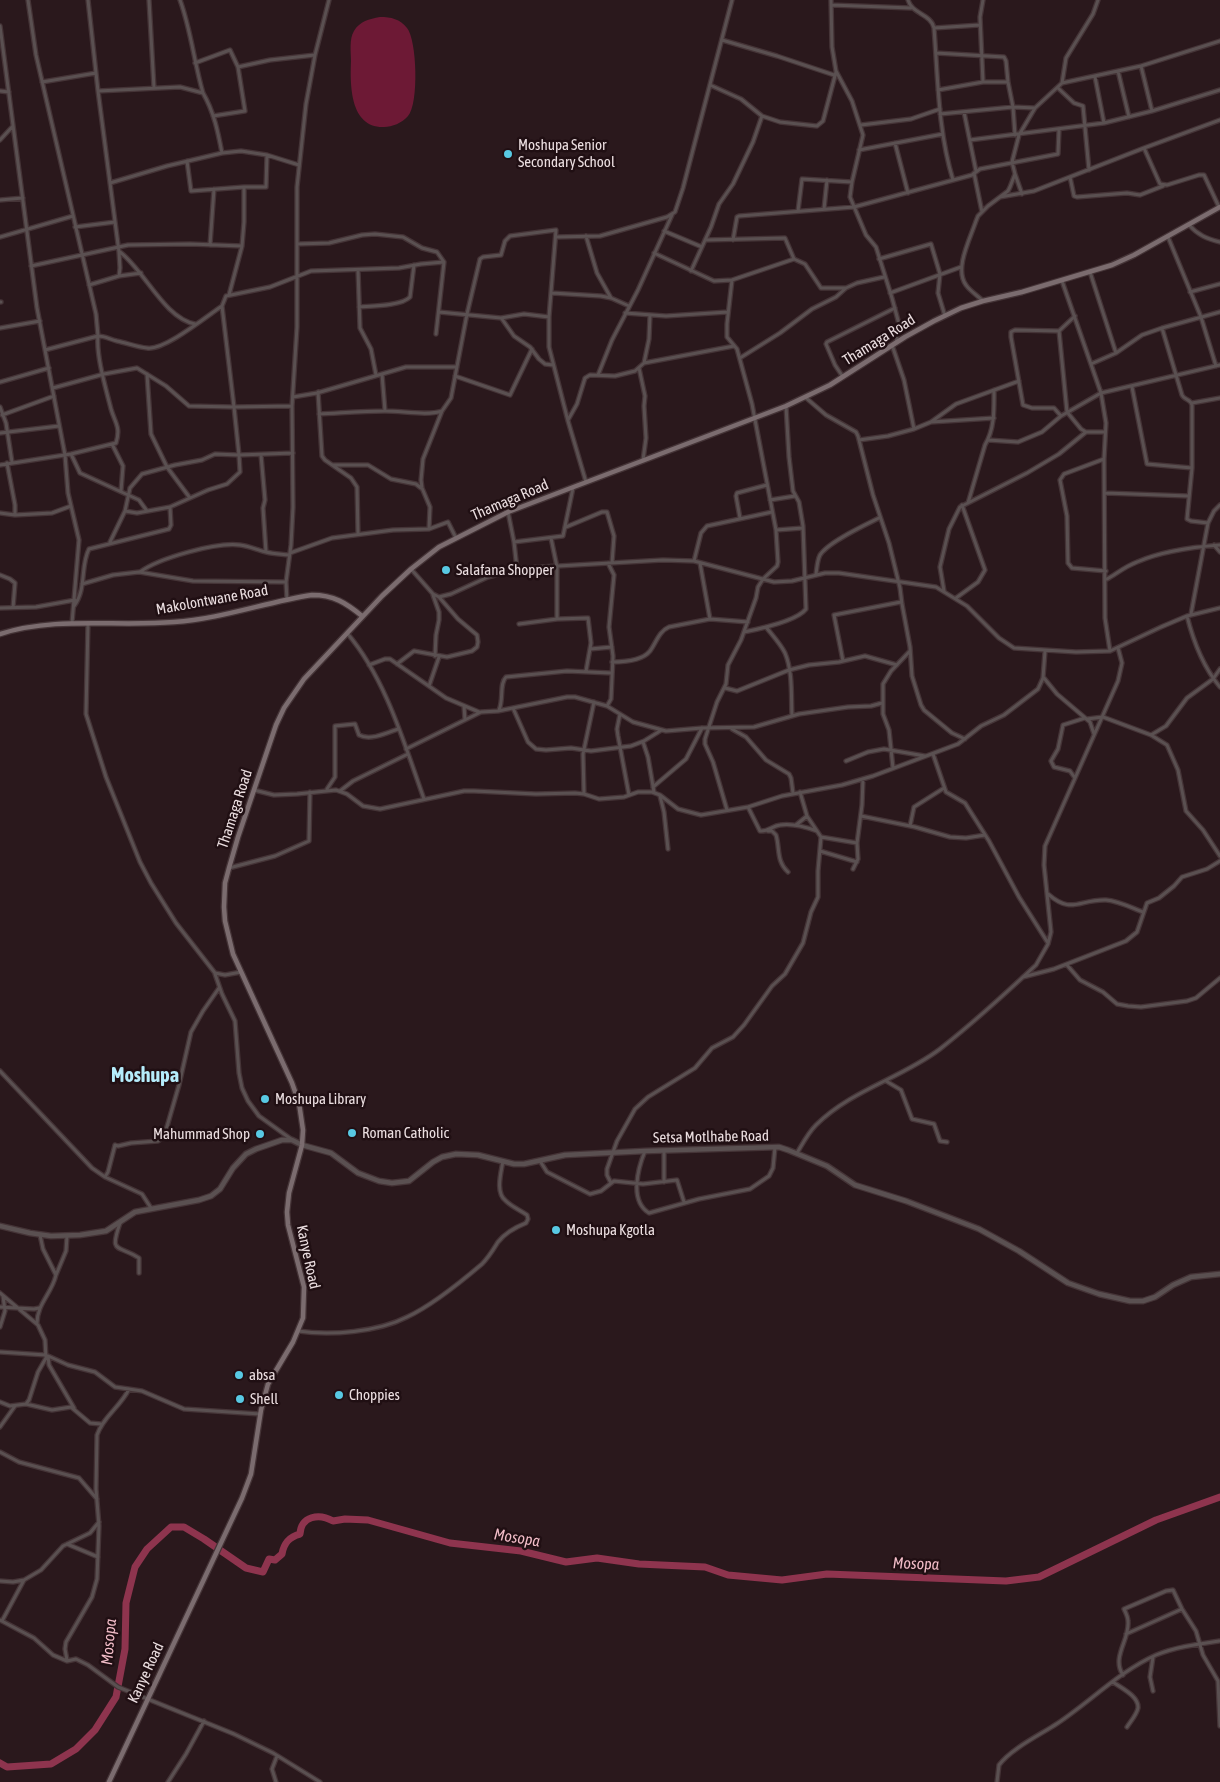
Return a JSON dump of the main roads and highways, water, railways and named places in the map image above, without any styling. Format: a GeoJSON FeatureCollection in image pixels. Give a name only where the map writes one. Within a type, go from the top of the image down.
{"type":"FeatureCollection","features":[{"type":"Feature","properties":{"kind":"main road","name":"Thamaga Road"},"geometry":{"type":"LineString","coordinates":[[302,1145],[303,1119],[292,1083],[233,954],[225,921],[224,894],[228,868],[276,725],[284,708],[310,672],[362,616],[411,569],[439,547],[508,512],[786,406],[843,377],[894,344],[945,316],[983,301],[1022,292],[1090,272],[1134,255],[1220,207]]}},
{"type":"Feature","properties":{"kind":"main road","name":"Makolontwane Road"},"geometry":{"type":"LineString","coordinates":[[0,634],[28,627],[72,623],[143,624],[178,622],[312,595],[329,596],[346,603],[362,616]]}},
{"type":"Feature","properties":{"kind":"main road","name":"Kanye Road"},"geometry":{"type":"LineString","coordinates":[[109,1782],[242,1498],[251,1474],[260,1414],[268,1384],[293,1342],[303,1318],[304,1296],[302,1280],[288,1225],[287,1212],[289,1193],[302,1145]]}},
{"type":"Feature","properties":{"kind":"waterway","name":"Mosopa"},"geometry":{"type":"LineString","coordinates":[[0,1763],[7,1767],[51,1764],[76,1749],[95,1730],[116,1697],[125,1649],[126,1603],[135,1567],[147,1549],[171,1527],[184,1527],[246,1568],[263,1572],[269,1559],[275,1560],[282,1554],[288,1541],[300,1534],[301,1528],[307,1520],[322,1517],[333,1521],[345,1519],[368,1520],[450,1543],[521,1551],[566,1562],[597,1558],[639,1564],[705,1567],[728,1575],[782,1580],[827,1574],[1006,1581],[1039,1577],[1156,1520],[1220,1497]]}},
{"type":"Feature","properties":{"kind":"place","name":"Moshupa Senior Secondary School"},"geometry":{"type":"Point","coordinates":[508,154]}},
{"type":"Feature","properties":{"kind":"place","name":"Salafana Shopper"},"geometry":{"type":"Point","coordinates":[446,570]}},
{"type":"Feature","properties":{"kind":"place","name":"Moshupa Library"},"geometry":{"type":"Point","coordinates":[265,1099]}},
{"type":"Feature","properties":{"kind":"place","name":"Roman Catholic"},"geometry":{"type":"Point","coordinates":[352,1133]}},
{"type":"Feature","properties":{"kind":"place","name":"Mahummad Shop"},"geometry":{"type":"Point","coordinates":[260,1134]}},
{"type":"Feature","properties":{"kind":"place","name":"Moshupa Kgotla"},"geometry":{"type":"Point","coordinates":[556,1230]}},
{"type":"Feature","properties":{"kind":"place","name":"absa"},"geometry":{"type":"Point","coordinates":[239,1375]}},
{"type":"Feature","properties":{"kind":"place","name":"Choppies"},"geometry":{"type":"Point","coordinates":[339,1395]}},
{"type":"Feature","properties":{"kind":"place","name":"Shell"},"geometry":{"type":"Point","coordinates":[240,1399]}},
{"type":"Feature","properties":{"kind":"district","name":"Moshupa"},"geometry":{"type":"Point","coordinates":[145,1076]}}]}
